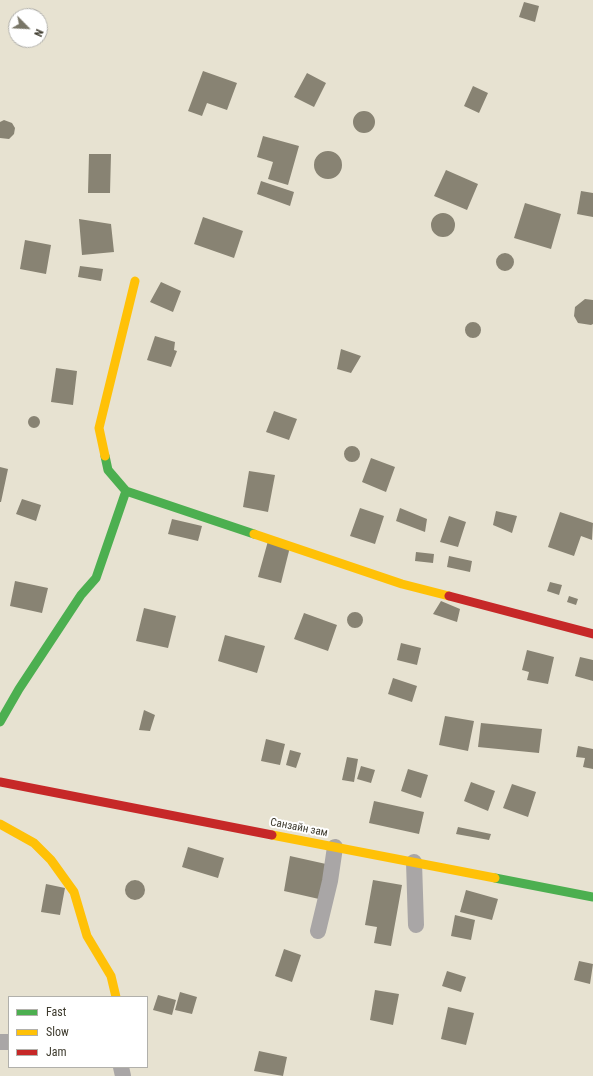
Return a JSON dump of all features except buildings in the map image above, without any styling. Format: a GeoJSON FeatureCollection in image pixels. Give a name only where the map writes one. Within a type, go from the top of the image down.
{"type":"FeatureCollection","features":[{"type":"Feature","properties":{"kind":"street"},"geometry":{"type":"LineString","coordinates":[[135,281],[99,428],[108,470],[126,491],[402,584],[593,634]]}},
{"type":"Feature","properties":{"kind":"street"},"geometry":{"type":"LineString","coordinates":[[0,722],[19,689],[81,595],[96,578],[126,491]]}},
{"type":"Feature","properties":{"kind":"street","name":"Санзайн зам"},"geometry":{"type":"LineString","coordinates":[[0,782],[593,896]]}},
{"type":"Feature","properties":{"kind":"street"},"geometry":{"type":"LineString","coordinates":[[0,824],[34,843],[51,860],[74,892],[87,936],[111,976],[116,996]]}},
{"type":"Feature","properties":{"kind":"street"},"geometry":{"type":"LineString","coordinates":[[318,931],[330,881],[335,847]]}},
{"type":"Feature","properties":{"kind":"street"},"geometry":{"type":"LineString","coordinates":[[414,862],[416,925]]}},
{"type":"Feature","properties":{"kind":"traffic: fast"},"geometry":{"type":"LineString","coordinates":[[105,456],[108,470],[126,491],[254,534]]}},
{"type":"Feature","properties":{"kind":"traffic: fast"},"geometry":{"type":"LineString","coordinates":[[0,722],[19,689],[81,595],[96,578],[126,491]]}},
{"type":"Feature","properties":{"kind":"traffic: fast"},"geometry":{"type":"LineString","coordinates":[[495,878],[593,897]]}},
{"type":"Feature","properties":{"kind":"traffic: slow"},"geometry":{"type":"LineString","coordinates":[[105,456],[99,428],[135,281]]}},
{"type":"Feature","properties":{"kind":"traffic: slow"},"geometry":{"type":"LineString","coordinates":[[254,534],[402,584],[449,596]]}},
{"type":"Feature","properties":{"kind":"traffic: slow"},"geometry":{"type":"LineString","coordinates":[[0,824],[34,843],[51,860],[74,892],[87,936],[111,976],[116,996]]}},
{"type":"Feature","properties":{"kind":"traffic: slow"},"geometry":{"type":"LineString","coordinates":[[272,835],[495,878]]}},
{"type":"Feature","properties":{"kind":"traffic: jam"},"geometry":{"type":"LineString","coordinates":[[449,596],[593,634]]}},
{"type":"Feature","properties":{"kind":"traffic: jam"},"geometry":{"type":"LineString","coordinates":[[0,782],[272,835]]}}]}
